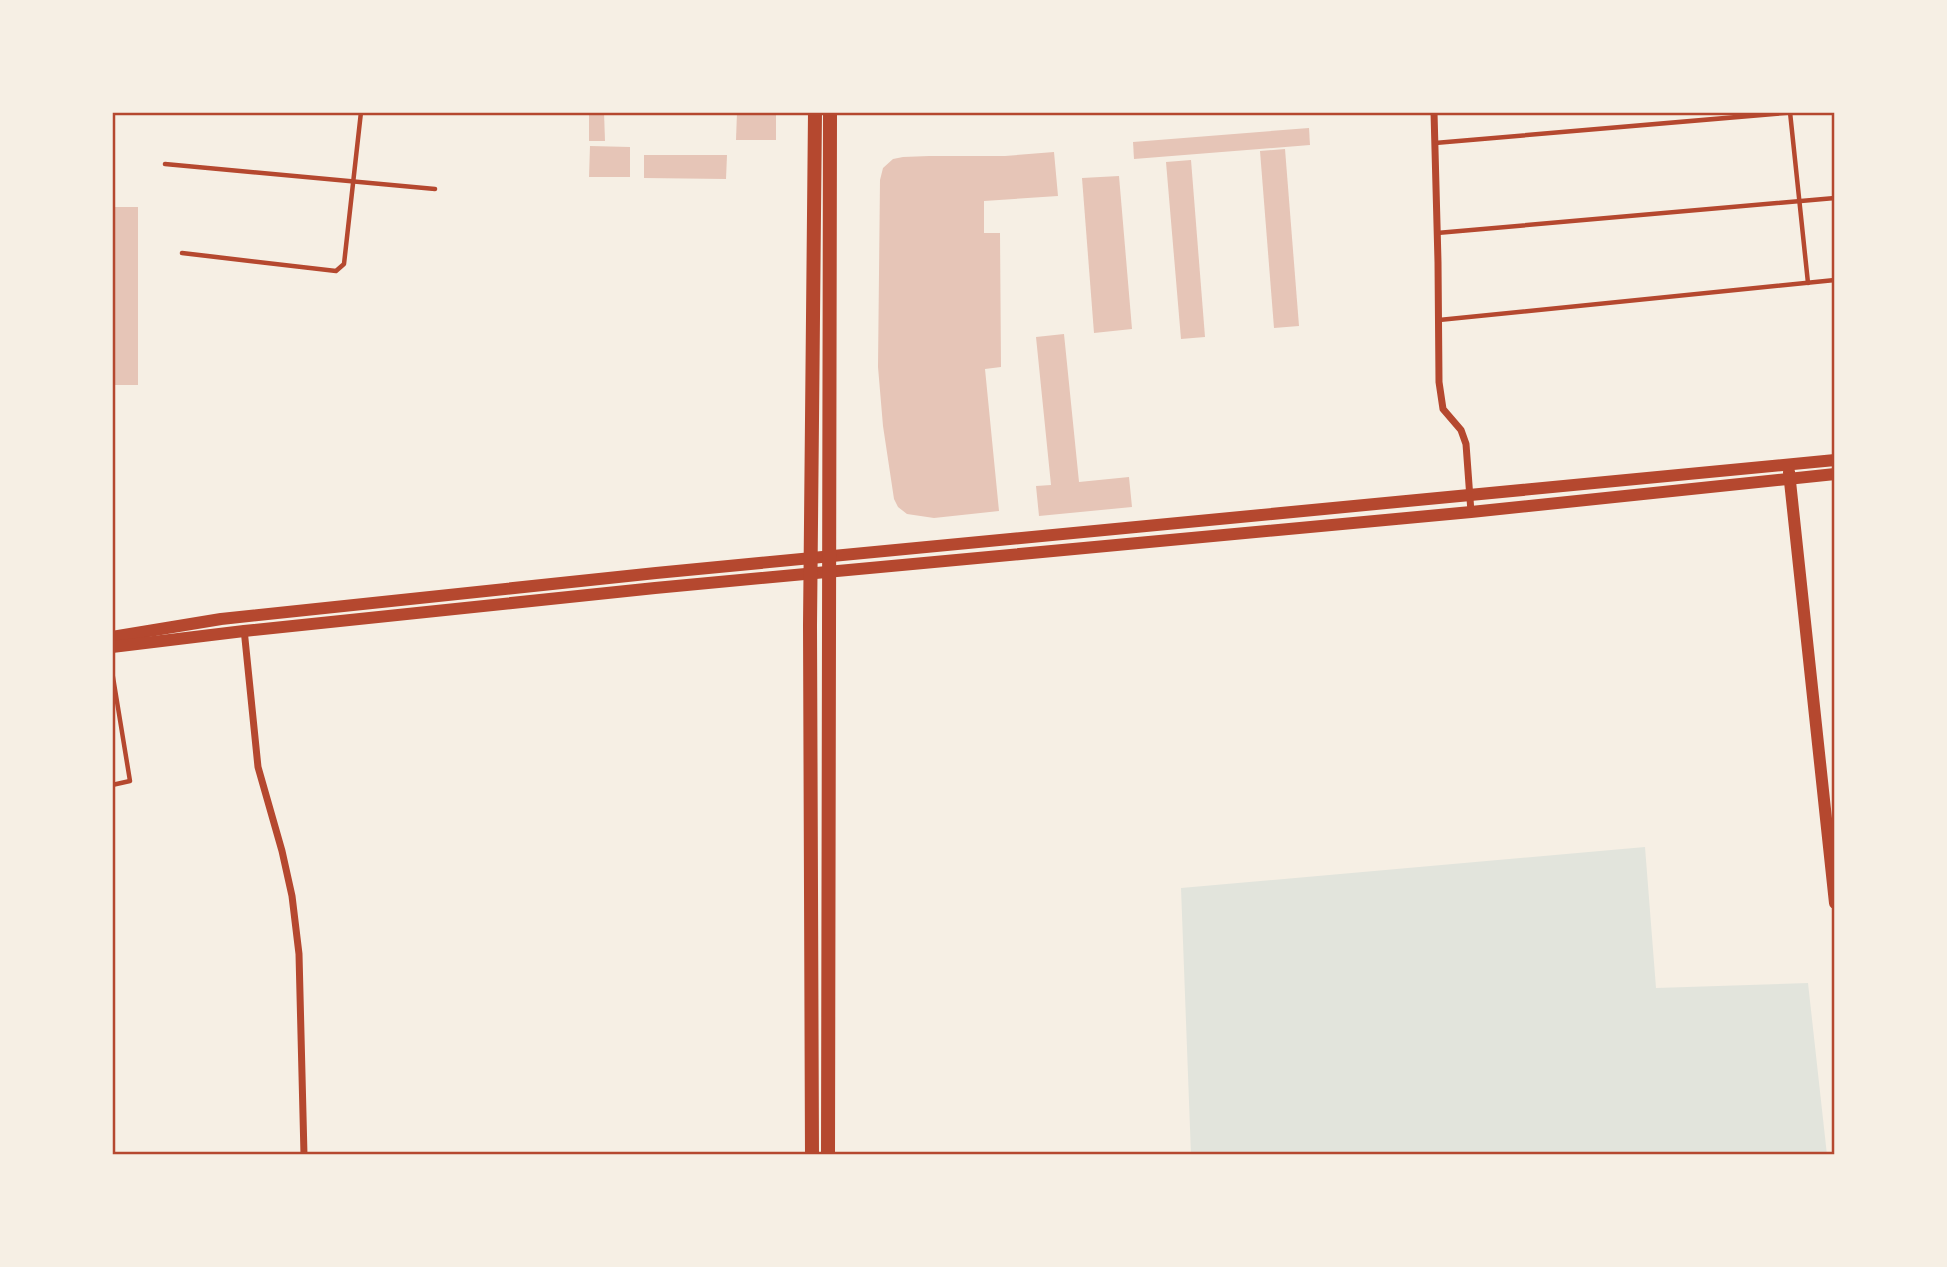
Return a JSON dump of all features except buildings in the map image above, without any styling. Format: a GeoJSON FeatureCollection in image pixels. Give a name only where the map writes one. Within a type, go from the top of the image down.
{"type":"FeatureCollection","features":[{"type":"Feature","properties":{"kind":"main road"},"geometry":{"type":"LineString","coordinates":[[812,1155],[811,565],[815,112]]}},
{"type":"Feature","properties":{"kind":"main road"},"geometry":{"type":"LineString","coordinates":[[828,1155],[830,112]]}},
{"type":"Feature","properties":{"kind":"street"},"geometry":{"type":"LineString","coordinates":[[1434,112],[1439,382],[1443,409],[1461,430],[1466,444],[1471,512]]}},
{"type":"Feature","properties":{"kind":"street"},"geometry":{"type":"LineString","coordinates":[[112,648],[811,565],[829,556],[1835,460]]}},
{"type":"Feature","properties":{"kind":"street"},"geometry":{"type":"LineString","coordinates":[[1789,465],[1835,903]]}},
{"type":"Feature","properties":{"kind":"street"},"geometry":{"type":"LineString","coordinates":[[112,637],[243,617],[811,565],[829,571],[1471,512],[1835,474]]}},
{"type":"Feature","properties":{"kind":"street"},"geometry":{"type":"LineString","coordinates":[[243,617],[258,767],[292,896],[299,954],[304,1155]]}},
{"type":"Feature","properties":{"kind":"lane"},"geometry":{"type":"LineString","coordinates":[[182,253],[336,271],[344,264],[360,112]]}},
{"type":"Feature","properties":{"kind":"lane"},"geometry":{"type":"LineString","coordinates":[[1790,112],[1808,283]]}},
{"type":"Feature","properties":{"kind":"lane"},"geometry":{"type":"LineString","coordinates":[[1434,143],[1796,112]]}},
{"type":"Feature","properties":{"kind":"lane"},"geometry":{"type":"LineString","coordinates":[[165,164],[435,189]]}},
{"type":"Feature","properties":{"kind":"lane"},"geometry":{"type":"LineString","coordinates":[[1437,233],[1835,198]]}},
{"type":"Feature","properties":{"kind":"lane"},"geometry":{"type":"LineString","coordinates":[[1439,320],[1835,280]]}},
{"type":"Feature","properties":{"kind":"lane"},"geometry":{"type":"LineString","coordinates":[[112,671],[130,782],[112,785]]}},
{"type":"Feature","properties":{"kind":"shaded area"},"geometry":{"type":"Polygon","coordinates":[[[1645,847],[1656,988],[1808,983],[1827,1155],[1191,1155],[1181,888],[1645,847]]]}}]}
